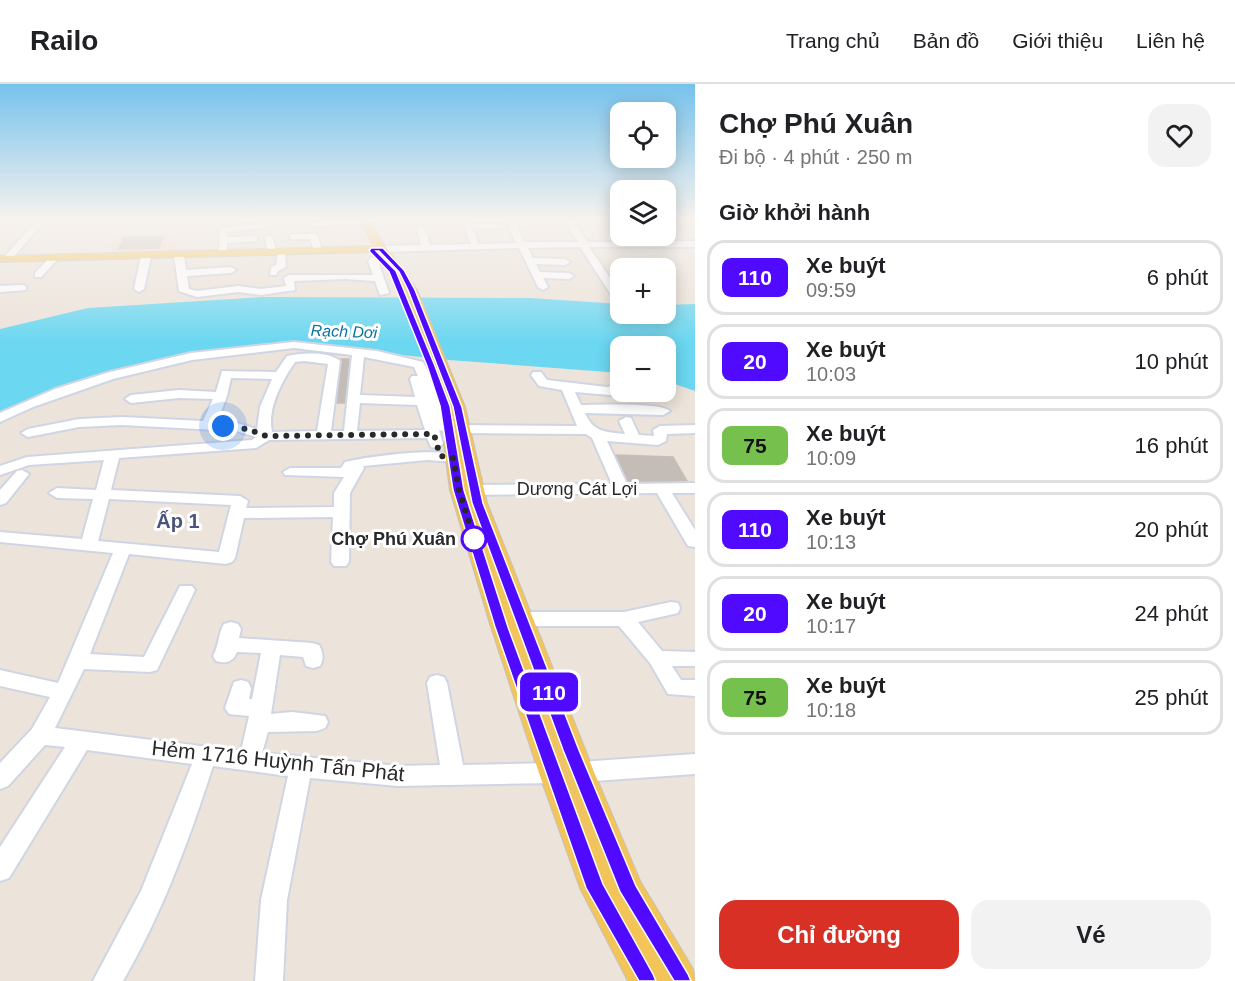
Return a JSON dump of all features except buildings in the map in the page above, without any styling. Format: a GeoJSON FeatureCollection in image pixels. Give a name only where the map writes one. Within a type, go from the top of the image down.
{"type":"FeatureCollection","features":[{"type":"Feature","properties":{"kind":"main road"},"geometry":{"type":"LineString","coordinates":[[382,259],[406,290],[437,366],[445,406],[455,428],[467,490],[502,627],[595,888],[646,981]]}},
{"type":"Feature","properties":{"kind":"main road"},"geometry":{"type":"LineString","coordinates":[[455,428],[447,457],[467,490],[629,892],[681,981]]}},
{"type":"Feature","properties":{"kind":"main road"},"geometry":{"type":"LineString","coordinates":[[553,773],[580,772]]}},
{"type":"Feature","properties":{"kind":"street"},"geometry":{"type":"LineString","coordinates":[[38,275],[53,259]]}},
{"type":"Feature","properties":{"kind":"street"},"geometry":{"type":"LineString","coordinates":[[139,289],[145,259]]}},
{"type":"Feature","properties":{"kind":"street"},"geometry":{"type":"LineString","coordinates":[[179,259],[184,291],[197,294],[238,289],[261,292],[291,288],[289,278],[345,276],[378,278]]}},
{"type":"Feature","properties":{"kind":"street"},"geometry":{"type":"LineString","coordinates":[[273,273],[274,269],[281,267],[278,259]]}},
{"type":"Feature","properties":{"kind":"street"},"geometry":{"type":"LineString","coordinates":[[374,259],[384,293]]}},
{"type":"Feature","properties":{"kind":"street"},"geometry":{"type":"LineString","coordinates":[[593,259],[610,285]]}},
{"type":"Feature","properties":{"kind":"street"},"geometry":{"type":"LineString","coordinates":[[543,287],[530,261],[565,262]]}},
{"type":"Feature","properties":{"kind":"street"},"geometry":{"type":"LineString","coordinates":[[181,273],[231,270]]}},
{"type":"Feature","properties":{"kind":"street"},"geometry":{"type":"LineString","coordinates":[[537,275],[569,276]]}},
{"type":"Feature","properties":{"kind":"street"},"geometry":{"type":"LineString","coordinates":[[0,289],[22,288]]}},
{"type":"Feature","properties":{"kind":"street"},"geometry":{"type":"LineString","coordinates":[[208,426],[221,396],[226,374],[225,352]]}},
{"type":"Feature","properties":{"kind":"street"},"geometry":{"type":"LineString","coordinates":[[0,418],[38,400],[110,376],[191,357],[225,352],[292,352],[377,355],[421,366],[433,393],[443,427],[592,433],[658,441],[661,438],[660,430],[695,429]]}},
{"type":"Feature","properties":{"kind":"street"},"geometry":{"type":"LineString","coordinates":[[266,436],[263,425],[279,376],[292,352]]}},
{"type":"Feature","properties":{"kind":"street"},"geometry":{"type":"LineString","coordinates":[[292,352],[304,357],[334,361],[323,437]]}},
{"type":"Feature","properties":{"kind":"street"},"geometry":{"type":"LineString","coordinates":[[350,436],[358,354]]}},
{"type":"Feature","properties":{"kind":"street"},"geometry":{"type":"LineString","coordinates":[[226,374],[279,376]]}},
{"type":"Feature","properties":{"kind":"street"},"geometry":{"type":"LineString","coordinates":[[537,375],[543,383],[610,391]]}},
{"type":"Feature","properties":{"kind":"street"},"geometry":{"type":"LineString","coordinates":[[290,472],[346,473],[350,465],[361,462],[447,457],[434,434],[416,379]]}},
{"type":"Feature","properties":{"kind":"street"},"geometry":{"type":"LineString","coordinates":[[567,387],[576,409],[592,433],[622,489]]}},
{"type":"Feature","properties":{"kind":"street"},"geometry":{"type":"LineString","coordinates":[[131,399],[179,394],[221,396]]}},
{"type":"Feature","properties":{"kind":"street"},"geometry":{"type":"LineString","coordinates":[[352,399],[423,401]]}},
{"type":"Feature","properties":{"kind":"street"},"geometry":{"type":"LineString","coordinates":[[576,409],[619,408],[663,411]]}},
{"type":"Feature","properties":{"kind":"street"},"geometry":{"type":"LineString","coordinates":[[28,433],[79,423],[123,421],[237,427],[266,436],[434,434]]}},
{"type":"Feature","properties":{"kind":"street"},"geometry":{"type":"LineString","coordinates":[[626,421],[634,439]]}},
{"type":"Feature","properties":{"kind":"street"},"geometry":{"type":"LineString","coordinates":[[0,471],[27,461],[246,447],[256,444],[266,436]]}},
{"type":"Feature","properties":{"kind":"street"},"geometry":{"type":"LineString","coordinates":[[89,544],[113,454]]}},
{"type":"Feature","properties":{"kind":"street"},"geometry":{"type":"LineString","coordinates":[[340,562],[342,493],[361,462]]}},
{"type":"Feature","properties":{"kind":"street"},"geometry":{"type":"LineString","coordinates":[[0,500],[22,474]]}},
{"type":"Feature","properties":{"kind":"street","name":"Dương Cát Lợi"},"geometry":{"type":"LineString","coordinates":[[467,490],[695,488]]}},
{"type":"Feature","properties":{"kind":"street"},"geometry":{"type":"LineString","coordinates":[[662,489],[694,542]]}},
{"type":"Feature","properties":{"kind":"street"},"geometry":{"type":"LineString","coordinates":[[0,537],[226,558],[240,501],[193,496],[57,493]]}},
{"type":"Feature","properties":{"kind":"street"},"geometry":{"type":"LineString","coordinates":[[237,513],[340,512]]}},
{"type":"Feature","properties":{"kind":"street"},"geometry":{"type":"LineString","coordinates":[[0,779],[40,735],[64,692],[124,547]]}},
{"type":"Feature","properties":{"kind":"street"},"geometry":{"type":"LineString","coordinates":[[78,661],[150,665],[186,590]]}},
{"type":"Feature","properties":{"kind":"street"},"geometry":{"type":"LineString","coordinates":[[520,619],[624,619],[671,608]]}},
{"type":"Feature","properties":{"kind":"street"},"geometry":{"type":"LineString","coordinates":[[624,619],[657,658],[675,688],[695,688]]}},
{"type":"Feature","properties":{"kind":"street"},"geometry":{"type":"LineString","coordinates":[[227,643],[312,650],[313,661]]}},
{"type":"Feature","properties":{"kind":"street"},"geometry":{"type":"LineString","coordinates":[[249,760],[272,647]]}},
{"type":"Feature","properties":{"kind":"street"},"geometry":{"type":"LineString","coordinates":[[657,658],[695,659]]}},
{"type":"Feature","properties":{"kind":"street"},"geometry":{"type":"LineString","coordinates":[[0,678],[64,692]]}},
{"type":"Feature","properties":{"kind":"street"},"geometry":{"type":"LineString","coordinates":[[437,683],[453,775]]}},
{"type":"Feature","properties":{"kind":"street"},"geometry":{"type":"LineString","coordinates":[[241,688],[237,708],[259,716],[317,723]]}},
{"type":"Feature","properties":{"kind":"street","name":"Hẻm 1716 Huỳnh Tấn Phát"},"geometry":{"type":"LineString","coordinates":[[40,735],[301,768],[398,776],[553,773]]}},
{"type":"Feature","properties":{"kind":"street"},"geometry":{"type":"LineString","coordinates":[[0,869],[82,739]]}},
{"type":"Feature","properties":{"kind":"street"},"geometry":{"type":"LineString","coordinates":[[107,981],[125,953],[185,817],[206,755]]}},
{"type":"Feature","properties":{"kind":"street"},"geometry":{"type":"LineString","coordinates":[[580,772],[695,764]]}},
{"type":"Feature","properties":{"kind":"street"},"geometry":{"type":"LineString","coordinates":[[269,981],[268,946],[280,854],[301,768]]}},
{"type":"Feature","properties":{"kind":"water","name":"Rạch Dơi"},"geometry":{"type":"Polygon","coordinates":[[[262,297],[530,298],[610,303],[610,324],[676,324],[676,305],[695,304],[695,391],[676,384],[676,336],[610,336],[610,372],[449,360],[299,344],[170,358],[78,382],[0,416],[0,329],[88,308],[262,297]]]}},
{"type":"Feature","properties":{"kind":"bus line","name":"110"},"geometry":{"type":"LineString","coordinates":[[381,259],[392,271],[402,291],[445,406],[459,490],[502,627],[595,888],[646,981]]}},
{"type":"Feature","properties":{"kind":"bus line","name":"110"},"geometry":{"type":"LineString","coordinates":[[391,259],[402,271],[443,366],[457,407],[478,503],[571,750],[629,892],[681,981]]}},
{"type":"Feature","properties":{"kind":"place","name":"Chợ Phú Xuân"},"geometry":{"type":"Point","coordinates":[474,539]}},
{"type":"Feature","properties":{"kind":"district","name":"Ấp 1"},"geometry":{"type":"Point","coordinates":[178,521]}},
{"type":"Feature","properties":{"kind":"route"},"geometry":{"type":"LineString","coordinates":[[223,426],[247,429],[266,436],[434,434],[440,456],[453,458],[459,490],[474,539]]}}]}
